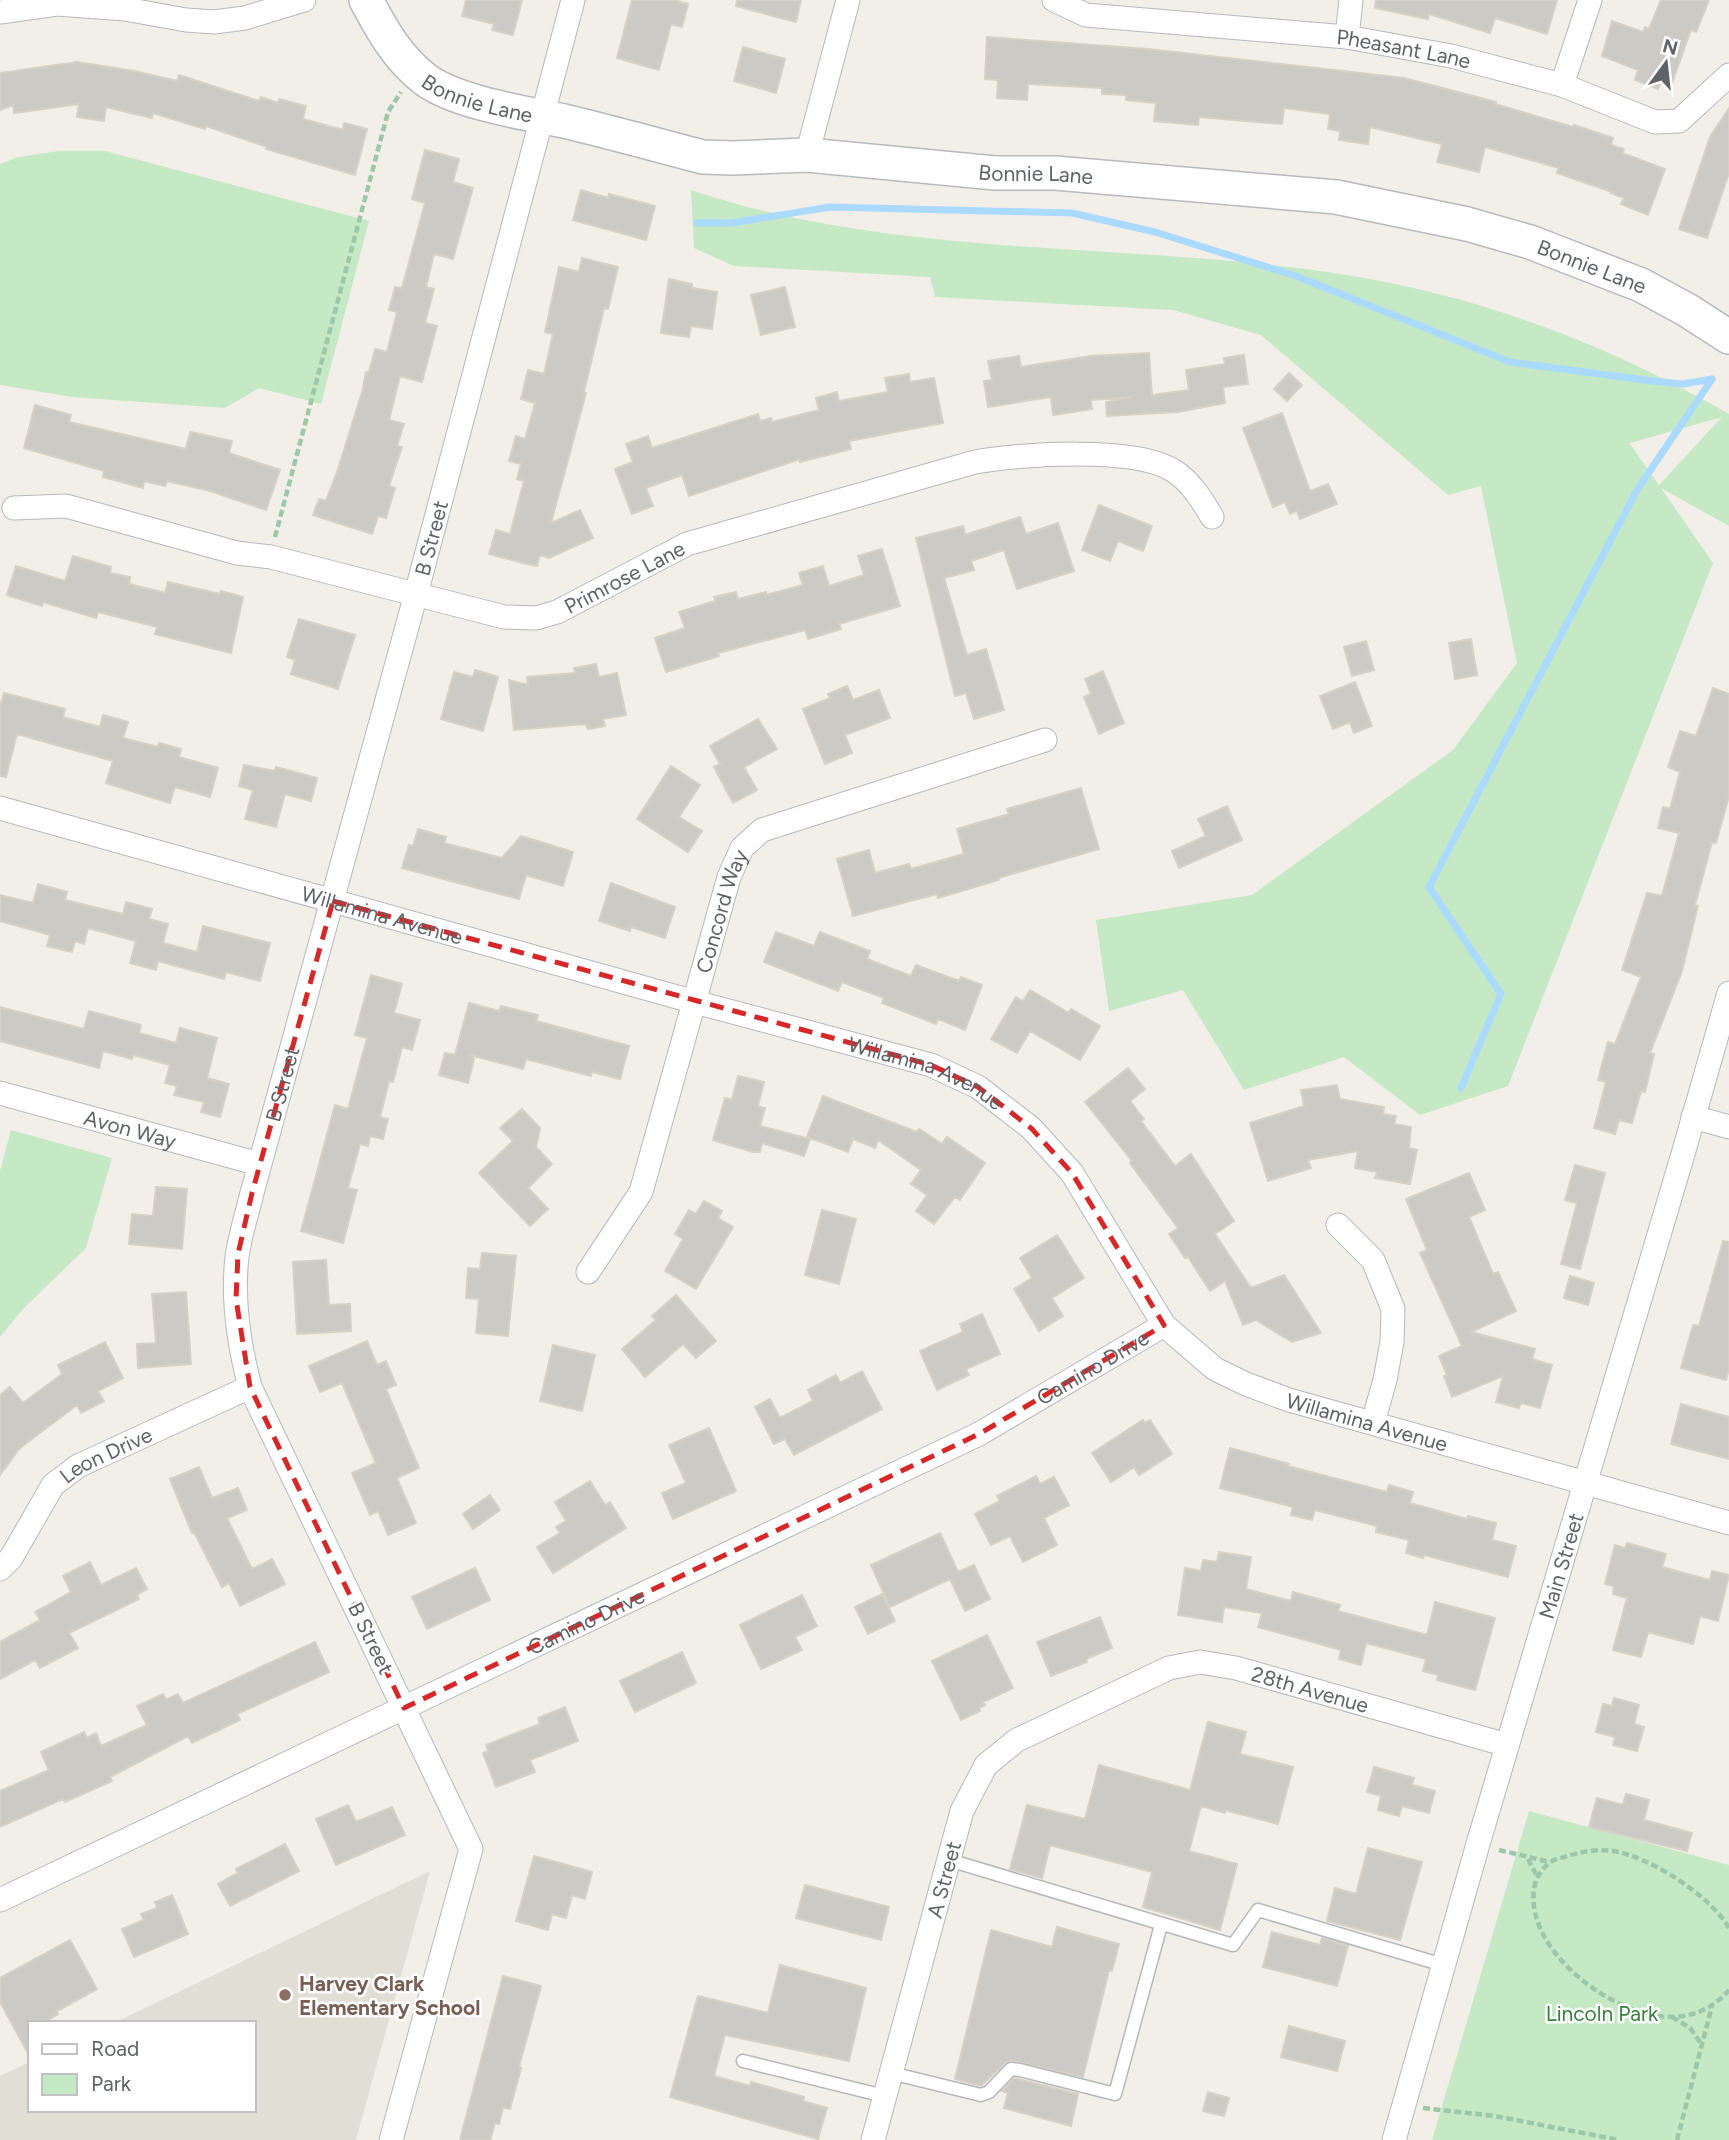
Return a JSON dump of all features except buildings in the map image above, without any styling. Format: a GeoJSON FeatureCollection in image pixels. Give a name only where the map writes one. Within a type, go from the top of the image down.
{"type":"FeatureCollection","features":[{"type":"Feature","properties":{"kind":"street"},"geometry":{"type":"LineString","coordinates":[[0,12],[57,4],[125,9],[214,22],[245,18],[304,0]]}},
{"type":"Feature","properties":{"kind":"street","name":"Bonnie Lane"},"geometry":{"type":"LineString","coordinates":[[366,0],[394,48],[414,70],[429,82],[449,92],[703,157],[807,155],[995,173],[1055,173],[1289,192],[1392,207],[1530,242],[1596,266],[1641,285],[1729,337]]}},
{"type":"Feature","properties":{"kind":"street","name":"B Street"},"geometry":{"type":"LineString","coordinates":[[391,2140],[471,1849],[250,1387],[239,1333],[236,1273],[259,1164],[333,901],[573,0]]}},
{"type":"Feature","properties":{"kind":"street"},"geometry":{"type":"LineString","coordinates":[[807,155],[848,0]]}},
{"type":"Feature","properties":{"kind":"street","name":"Pheasant Lane"},"geometry":{"type":"LineString","coordinates":[[1054,0],[1086,15],[1347,37],[1451,56],[1562,85],[1655,122],[1679,121],[1729,75]]}},
{"type":"Feature","properties":{"kind":"street"},"geometry":{"type":"LineString","coordinates":[[1347,37],[1352,0]]}},
{"type":"Feature","properties":{"kind":"street"},"geometry":{"type":"LineString","coordinates":[[1562,85],[1590,0]]}},
{"type":"Feature","properties":{"kind":"street","name":"Primrose Lane"},"geometry":{"type":"LineString","coordinates":[[13,508],[66,506],[237,553],[271,557],[504,617],[536,618],[578,602],[687,544],[975,462],[1007,456],[1104,456],[1157,463],[1174,471],[1187,483],[1200,497],[1212,517]]}},
{"type":"Feature","properties":{"kind":"street","name":"Concord Way"},"geometry":{"type":"LineString","coordinates":[[588,1272],[641,1192],[729,877],[742,848],[762,830],[1045,740]]}},
{"type":"Feature","properties":{"kind":"street","name":"Willamina Avenue"},"geometry":{"type":"LineString","coordinates":[[0,808],[931,1065],[978,1087],[1031,1128],[1072,1173],[1164,1325],[1215,1368],[1246,1384],[1289,1400],[1729,1523]]}},
{"type":"Feature","properties":{"kind":"street","name":"Main Street"},"geometry":{"type":"LineString","coordinates":[[1394,2140],[1478,1843],[1729,993]]}},
{"type":"Feature","properties":{"kind":"street","name":"Avon Way"},"geometry":{"type":"LineString","coordinates":[[0,1093],[259,1164]]}},
{"type":"Feature","properties":{"kind":"street"},"geometry":{"type":"LineString","coordinates":[[1693,1117],[1729,1127]]}},
{"type":"Feature","properties":{"kind":"street"},"geometry":{"type":"LineString","coordinates":[[1338,1225],[1373,1260],[1393,1309],[1392,1342],[1373,1422]]}},
{"type":"Feature","properties":{"kind":"street","name":"Camino Drive"},"geometry":{"type":"LineString","coordinates":[[0,1900],[979,1434],[1164,1325]]}},
{"type":"Feature","properties":{"kind":"street","name":"Leon Drive"},"geometry":{"type":"LineString","coordinates":[[0,1569],[11,1558],[53,1485],[78,1466],[250,1387]]}},
{"type":"Feature","properties":{"kind":"street","name":"28th Avenue"},"geometry":{"type":"LineString","coordinates":[[1114,1694],[1169,1668],[1200,1662],[1236,1668],[1507,1745]]}},
{"type":"Feature","properties":{"kind":"street","name":"A Street"},"geometry":{"type":"LineString","coordinates":[[873,2140],[962,1811],[986,1765],[1017,1740],[1114,1694]]}},
{"type":"Feature","properties":{"kind":"lane"},"geometry":{"type":"LineString","coordinates":[[949,1860],[1233,1945],[1258,1910],[1443,1965]]}},
{"type":"Feature","properties":{"kind":"lane"},"geometry":{"type":"LineString","coordinates":[[891,2073],[981,2095],[989,2092],[1011,2069],[1115,2094],[1161,1925]]}},
{"type":"Feature","properties":{"kind":"lane"},"geometry":{"type":"LineString","coordinates":[[743,2061],[884,2096]]}},
{"type":"Feature","properties":{"kind":"path"},"geometry":{"type":"LineString","coordinates":[[271,557],[388,111],[414,70]]}},
{"type":"Feature","properties":{"kind":"path"},"geometry":{"type":"LineString","coordinates":[[1478,1843],[1550,1862],[1588,1850],[1625,1853],[1661,1870],[1690,1889],[1709,1903],[1729,1928]]}},
{"type":"Feature","properties":{"kind":"path"},"geometry":{"type":"LineString","coordinates":[[1528,1858],[1537,1877]]}},
{"type":"Feature","properties":{"kind":"path"},"geometry":{"type":"LineString","coordinates":[[1550,1862],[1537,1877],[1533,1901],[1537,1922],[1547,1941],[1577,1977],[1617,2003],[1671,2017],[1699,2012],[1729,1990]]}},
{"type":"Feature","properties":{"kind":"path"},"geometry":{"type":"LineString","coordinates":[[1677,2140],[1712,2005]]}},
{"type":"Feature","properties":{"kind":"path"},"geometry":{"type":"LineString","coordinates":[[1671,2017],[1690,2028],[1702,2045]]}},
{"type":"Feature","properties":{"kind":"path"},"geometry":{"type":"LineString","coordinates":[[1404,2105],[1495,2116],[1619,2140]]}},
{"type":"Feature","properties":{"kind":"highlighted area"},"geometry":{"type":"Polygon","coordinates":[[[333,901],[931,1065],[978,1087],[1031,1128],[1072,1173],[1164,1325],[979,1434],[404,1708],[250,1387],[236,1299],[238,1254],[252,1193],[333,901]]]}},
{"type":"Feature","properties":{"kind":"shaded area","name":"Harvey Clark Elementary School"},"geometry":{"type":"Polygon","coordinates":[[[430,1871],[356,2140],[0,2140],[0,2076],[28,2063],[28,2112],[256,2112],[256,2021],[118,2021],[430,1871]]]}},
{"type":"Feature","properties":{"kind":"green space"},"geometry":{"type":"Polygon","coordinates":[[[59,151],[105,151],[369,221],[321,404],[259,388],[225,408],[72,397],[0,385],[0,164],[19,157],[59,151]]]}},
{"type":"Feature","properties":{"kind":"green space"},"geometry":{"type":"Polygon","coordinates":[[[691,190],[771,213],[851,228],[933,239],[1264,264],[1346,275],[1446,296],[1544,327],[1638,367],[1729,414],[1729,526],[1661,488],[1713,563],[1508,1086],[1420,1115],[1344,1057],[1244,1090],[1183,990],[1109,1011],[1096,920],[1252,895],[1453,750],[1517,663],[1481,486],[1448,495],[1261,335],[1173,310],[935,297],[930,277],[734,266],[694,248],[691,190]],[[1722,417],[1630,443],[1659,485],[1722,417]]]}},
{"type":"Feature","properties":{"kind":"green space"},"geometry":{"type":"Polygon","coordinates":[[[11,1130],[112,1158],[86,1248],[23,1309],[0,1337],[0,1171],[11,1130]]]}},
{"type":"Feature","properties":{"kind":"green space","name":"Lincoln Park"},"geometry":{"type":"Polygon","coordinates":[[[1529,1811],[1729,1865],[1729,2140],[1432,2140],[1529,1811]]]}},
{"type":"Feature","properties":{"kind":"waterway"},"geometry":{"type":"LineString","coordinates":[[697,223],[731,223],[830,207],[1072,213],[1155,232],[1296,276],[1510,362],[1683,384],[1712,379]]}},
{"type":"Feature","properties":{"kind":"waterway"},"geometry":{"type":"LineString","coordinates":[[1461,1088],[1501,994],[1429,887],[1637,490],[1712,379]]}},
{"type":"Feature","properties":{"kind":"place","name":"Harvey Clark Elementary School"},"geometry":{"type":"Point","coordinates":[285,1995]}}]}
